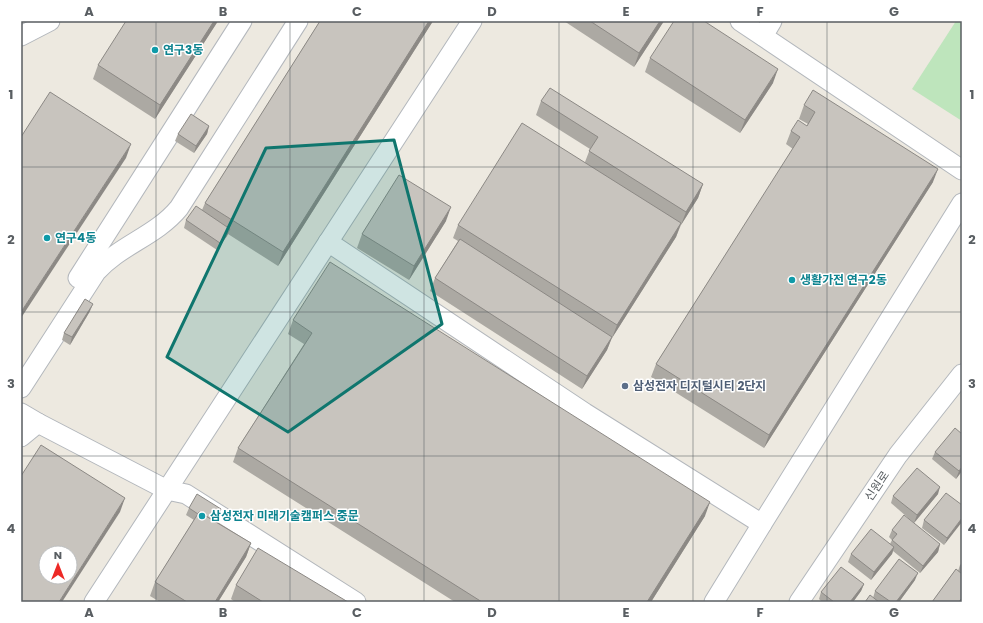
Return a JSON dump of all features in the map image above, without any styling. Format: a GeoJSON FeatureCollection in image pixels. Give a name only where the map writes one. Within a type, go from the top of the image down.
{"type":"FeatureCollection","features":[{"type":"Feature","properties":{"kind":"street"},"geometry":{"type":"LineString","coordinates":[[21,36],[50,21]]}},
{"type":"Feature","properties":{"kind":"street"},"geometry":{"type":"LineString","coordinates":[[21,368],[242,21]]}},
{"type":"Feature","properties":{"kind":"street"},"geometry":{"type":"LineString","coordinates":[[21,388],[96,272],[110,258],[159,227],[179,208],[298,21]]}},
{"type":"Feature","properties":{"kind":"street"},"geometry":{"type":"LineString","coordinates":[[94,602],[472,21]]}},
{"type":"Feature","properties":{"kind":"street"},"geometry":{"type":"LineString","coordinates":[[740,21],[768,28],[962,170]]}},
{"type":"Feature","properties":{"kind":"street"},"geometry":{"type":"LineString","coordinates":[[714,602],[962,203]]}},
{"type":"Feature","properties":{"kind":"street"},"geometry":{"type":"LineString","coordinates":[[328,242],[585,412],[762,524]]}},
{"type":"Feature","properties":{"kind":"street","name":"신원로"},"geometry":{"type":"LineString","coordinates":[[799,602],[898,455],[962,374]]}},
{"type":"Feature","properties":{"kind":"street"},"geometry":{"type":"LineString","coordinates":[[21,413],[167,490],[186,494],[356,602]]}},
{"type":"Feature","properties":{"kind":"street"},"geometry":{"type":"LineString","coordinates":[[21,437],[38,423]]}},
{"type":"Feature","properties":{"kind":"highlighted area"},"geometry":{"type":"Polygon","coordinates":[[[394,140],[442,324],[288,432],[167,357],[266,148],[394,140]]]}},
{"type":"Feature","properties":{"kind":"green space"},"geometry":{"type":"Polygon","coordinates":[[[956,21],[962,21],[962,121],[912,89],[956,21]]]}},
{"type":"Feature","properties":{"kind":"building","name":"연구3동"},"geometry":{"type":"Polygon","coordinates":[[[126,21],[214,21],[160,105],[98,65],[126,21]]]}},
{"type":"Feature","properties":{"kind":"building"},"geometry":{"type":"Polygon","coordinates":[[[320,21],[429,21],[283,252],[205,203],[320,21]]]}},
{"type":"Feature","properties":{"kind":"building"},"geometry":{"type":"Polygon","coordinates":[[[590,21],[660,21],[639,53],[590,21]]]}},
{"type":"Feature","properties":{"kind":"building"},"geometry":{"type":"Polygon","coordinates":[[[674,21],[704,21],[778,69],[745,120],[650,58],[674,21]]]}},
{"type":"Feature","properties":{"kind":"building"},"geometry":{"type":"Polygon","coordinates":[[[550,88],[703,184],[686,212],[589,151],[598,137],[541,101],[550,88]]]}},
{"type":"Feature","properties":{"kind":"building","name":"생활가전 연구2동"},"geometry":{"type":"Polygon","coordinates":[[[813,90],[938,169],[769,435],[656,364],[800,137],[791,131],[798,120],[807,126],[815,112],[804,105],[813,90]]]}},
{"type":"Feature","properties":{"kind":"building","name":"연구4동"},"geometry":{"type":"Polygon","coordinates":[[[50,92],[131,144],[21,312],[21,137],[50,92]]]}},
{"type":"Feature","properties":{"kind":"building"},"geometry":{"type":"Polygon","coordinates":[[[191,114],[209,126],[196,146],[178,134],[191,114]]]}},
{"type":"Feature","properties":{"kind":"building"},"geometry":{"type":"Polygon","coordinates":[[[522,123],[681,223],[617,325],[458,225],[522,123]]]}},
{"type":"Feature","properties":{"kind":"building"},"geometry":{"type":"Polygon","coordinates":[[[399,175],[451,207],[414,266],[362,234],[399,175]]]}},
{"type":"Feature","properties":{"kind":"building"},"geometry":{"type":"Polygon","coordinates":[[[196,206],[230,229],[220,243],[186,220],[196,206]]]}},
{"type":"Feature","properties":{"kind":"building"},"geometry":{"type":"Polygon","coordinates":[[[460,239],[612,337],[587,376],[435,278],[460,239]]]}},
{"type":"Feature","properties":{"kind":"building"},"geometry":{"type":"Polygon","coordinates":[[[330,262],[710,502],[647,602],[482,602],[238,448],[312,333],[293,320],[330,262]]]}},
{"type":"Feature","properties":{"kind":"building"},"geometry":{"type":"Polygon","coordinates":[[[85,299],[93,304],[72,337],[64,333],[85,299]]]}},
{"type":"Feature","properties":{"kind":"building"},"geometry":{"type":"Polygon","coordinates":[[[955,428],[962,434],[962,467],[959,471],[935,452],[955,428]]]}},
{"type":"Feature","properties":{"kind":"building"},"geometry":{"type":"Polygon","coordinates":[[[41,445],[125,498],[78,572],[78,545],[38,545],[38,585],[70,585],[59,602],[21,602],[21,476],[41,445]]]}},
{"type":"Feature","properties":{"kind":"building"},"geometry":{"type":"Polygon","coordinates":[[[917,468],[940,487],[917,515],[893,496],[917,468]]]}},
{"type":"Feature","properties":{"kind":"building"},"geometry":{"type":"Polygon","coordinates":[[[946,493],[962,505],[962,518],[947,538],[924,520],[946,493]]]}},
{"type":"Feature","properties":{"kind":"building"},"geometry":{"type":"Polygon","coordinates":[[[197,494],[221,509],[214,521],[189,508],[197,494]]]}},
{"type":"Feature","properties":{"kind":"building"},"geometry":{"type":"Polygon","coordinates":[[[199,512],[251,543],[215,602],[187,602],[155,582],[199,512]]]}},
{"type":"Feature","properties":{"kind":"building"},"geometry":{"type":"Polygon","coordinates":[[[904,515],[940,544],[923,566],[892,540],[897,534],[892,530],[904,515]]]}},
{"type":"Feature","properties":{"kind":"building"},"geometry":{"type":"Polygon","coordinates":[[[871,529],[894,547],[874,572],[851,554],[871,529]]]}},
{"type":"Feature","properties":{"kind":"building"},"geometry":{"type":"Polygon","coordinates":[[[258,548],[348,602],[263,602],[236,585],[258,548]]]}},
{"type":"Feature","properties":{"kind":"building"},"geometry":{"type":"Polygon","coordinates":[[[899,559],[918,573],[896,602],[891,602],[875,591],[899,559]]]}},
{"type":"Feature","properties":{"kind":"building"},"geometry":{"type":"Polygon","coordinates":[[[841,567],[864,584],[850,602],[834,602],[821,592],[841,567]]]}},
{"type":"Feature","properties":{"kind":"building"},"geometry":{"type":"Polygon","coordinates":[[[956,569],[962,574],[962,598],[959,602],[932,602],[956,569]]]}},
{"type":"Feature","properties":{"kind":"building"},"geometry":{"type":"Polygon","coordinates":[[[870,595],[879,602],[865,602],[870,595]]]}},
{"type":"Feature","properties":{"kind":"place","name":"연구3동"},"geometry":{"type":"Point","coordinates":[155,50]}},
{"type":"Feature","properties":{"kind":"place","name":"연구4동"},"geometry":{"type":"Point","coordinates":[47,238]}},
{"type":"Feature","properties":{"kind":"place","name":"생활가전 연구2동"},"geometry":{"type":"Point","coordinates":[792,280]}},
{"type":"Feature","properties":{"kind":"place","name":"삼성전자 디지털시티 2단지"},"geometry":{"type":"Point","coordinates":[625,386]}},
{"type":"Feature","properties":{"kind":"place","name":"삼성전자 미래기술캠퍼스 중문"},"geometry":{"type":"Point","coordinates":[202,516]}}]}
